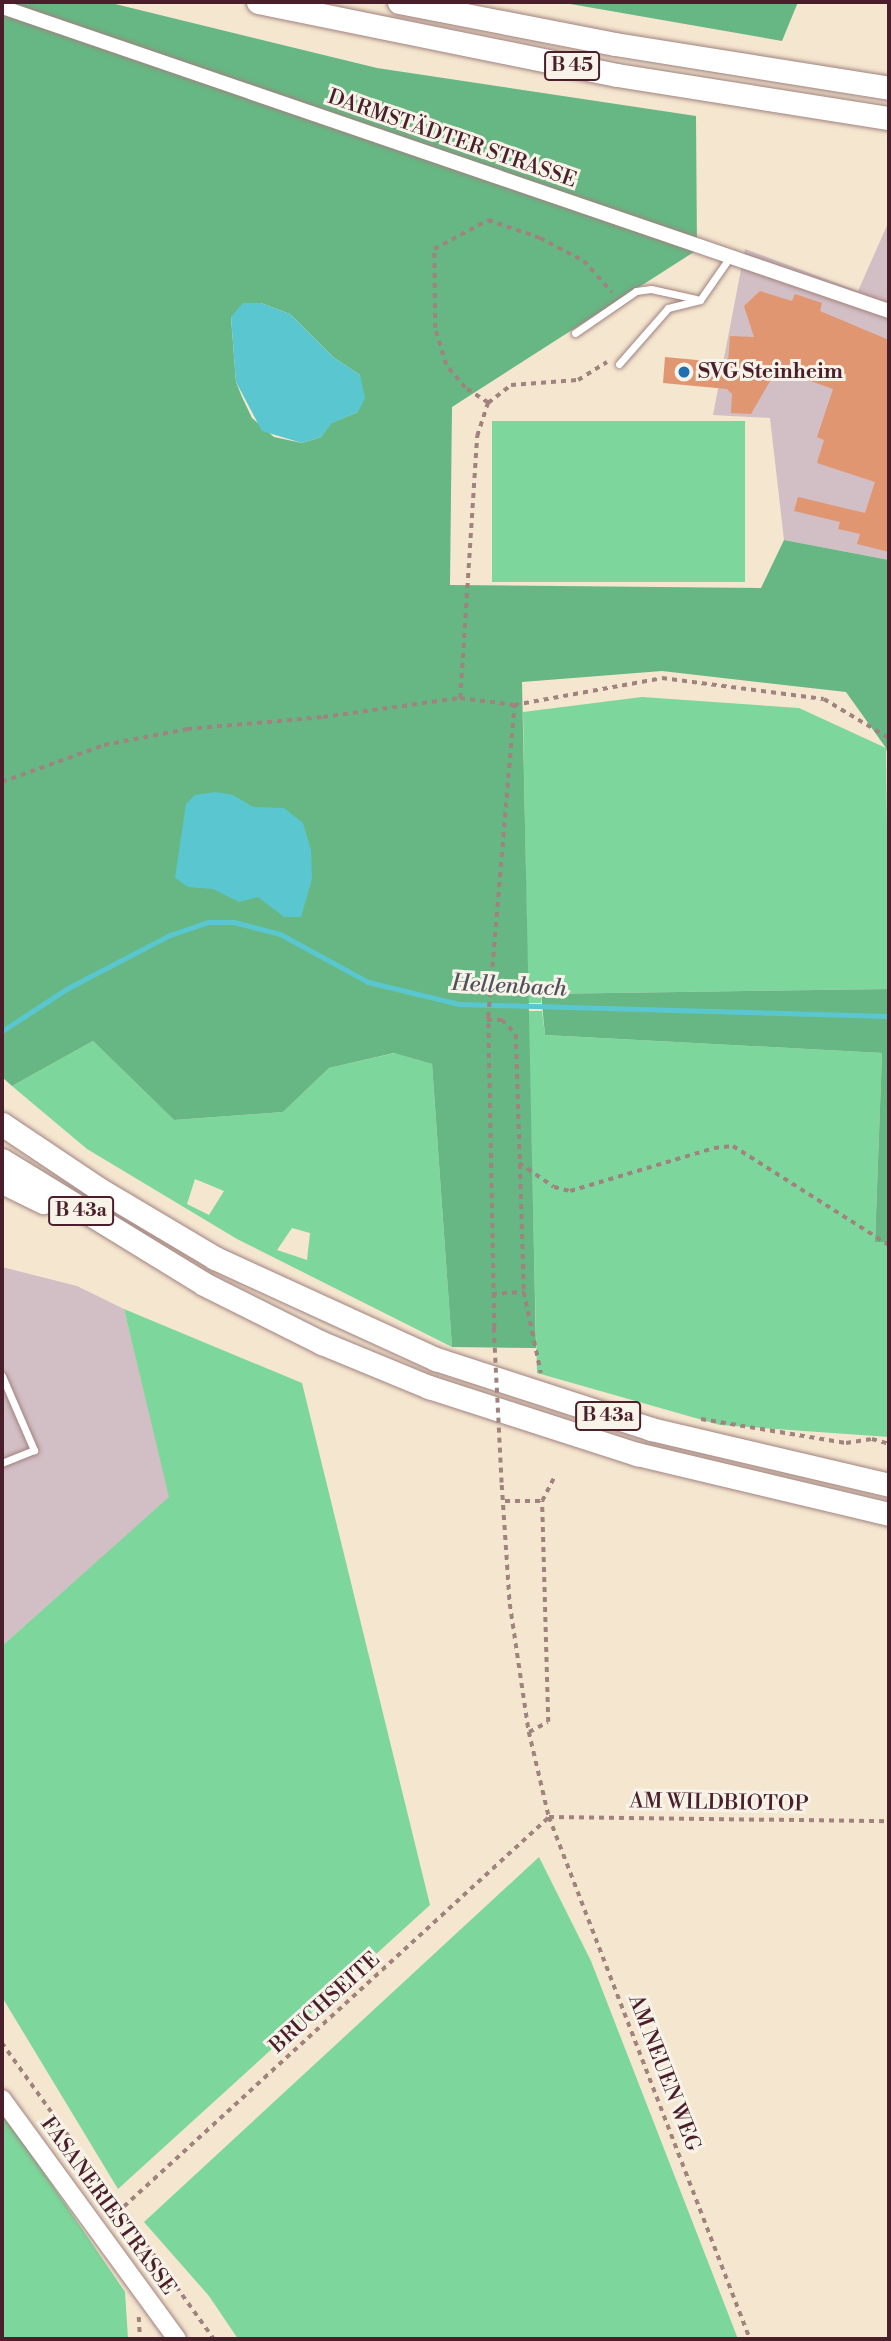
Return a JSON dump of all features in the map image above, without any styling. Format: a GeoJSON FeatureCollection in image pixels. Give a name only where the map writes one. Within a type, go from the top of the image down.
{"type":"FeatureCollection","features":[{"type":"Feature","properties":{"kind":"highway","name":"B 45"},"geometry":{"type":"LineString","coordinates":[[258,2],[603,72],[889,118]]}},
{"type":"Feature","properties":{"kind":"highway","name":"B 45"},"geometry":{"type":"LineString","coordinates":[[399,2],[615,44],[889,88]]}},
{"type":"Feature","properties":{"kind":"highway","name":"B 43a"},"geometry":{"type":"LineString","coordinates":[[2,1124],[215,1258],[425,1354],[510,1386],[651,1429],[889,1485]]}},
{"type":"Feature","properties":{"kind":"highway","name":"B 43a"},"geometry":{"type":"LineString","coordinates":[[2,1160],[162,1259],[322,1343],[518,1419],[723,1477],[889,1514]]}},
{"type":"Feature","properties":{"kind":"highway"},"geometry":{"type":"LineString","coordinates":[[2,1182],[162,1259]]}},
{"type":"Feature","properties":{"kind":"street","name":"DARMSTÄDTER STRASSE"},"geometry":{"type":"LineString","coordinates":[[2,7],[889,311]]}},
{"type":"Feature","properties":{"kind":"street","name":"FASANERIESTRASSE"},"geometry":{"type":"LineString","coordinates":[[2,2099],[177,2339]]}},
{"type":"Feature","properties":{"kind":"lane"},"geometry":{"type":"LineString","coordinates":[[619,365],[668,308],[700,300],[730,256]]}},
{"type":"Feature","properties":{"kind":"lane"},"geometry":{"type":"LineString","coordinates":[[575,333],[636,291],[651,289],[700,300]]}},
{"type":"Feature","properties":{"kind":"lane"},"geometry":{"type":"LineString","coordinates":[[2,1378],[34,1450],[2,1464]]}},
{"type":"Feature","properties":{"kind":"path"},"geometry":{"type":"LineString","coordinates":[[488,402],[464,388],[446,365],[435,328],[434,249],[488,220],[540,238],[584,261],[620,302]]}},
{"type":"Feature","properties":{"kind":"path"},"geometry":{"type":"LineString","coordinates":[[460,698],[477,436],[488,402],[511,385],[578,380],[607,362],[619,365]]}},
{"type":"Feature","properties":{"kind":"path"},"geometry":{"type":"LineString","coordinates":[[2,782],[104,745],[187,729],[323,717],[460,698],[514,705],[662,678],[824,699],[889,738]]}},
{"type":"Feature","properties":{"kind":"path","name":"AM NEUEN WEG"},"geometry":{"type":"LineString","coordinates":[[514,705],[487,1018],[492,1293],[502,1485],[510,1604],[528,1732],[549,1817],[750,2339]]}},
{"type":"Feature","properties":{"kind":"path"},"geometry":{"type":"LineString","coordinates":[[487,1018],[502,1020],[516,1034],[524,1292],[541,1374],[551,1381]]}},
{"type":"Feature","properties":{"kind":"path"},"geometry":{"type":"LineString","coordinates":[[519,1163],[554,1187],[570,1191],[714,1148],[733,1146],[889,1245]]}},
{"type":"Feature","properties":{"kind":"path"},"geometry":{"type":"LineString","coordinates":[[492,1293],[524,1292]]}},
{"type":"Feature","properties":{"kind":"path"},"geometry":{"type":"LineString","coordinates":[[699,1418],[846,1443],[872,1440],[889,1444]]}},
{"type":"Feature","properties":{"kind":"path"},"geometry":{"type":"LineString","coordinates":[[528,1732],[548,1722],[542,1501],[554,1477]]}},
{"type":"Feature","properties":{"kind":"path"},"geometry":{"type":"LineString","coordinates":[[505,1501],[542,1501]]}},
{"type":"Feature","properties":{"kind":"path","name":"AM WILDBIOTOP"},"geometry":{"type":"LineString","coordinates":[[549,1817],[889,1821]]}},
{"type":"Feature","properties":{"kind":"path","name":"BRUCHSEITE"},"geometry":{"type":"LineString","coordinates":[[120,2210],[549,1817]]}},
{"type":"Feature","properties":{"kind":"path"},"geometry":{"type":"LineString","coordinates":[[2,2043],[214,2339]]}},
{"type":"Feature","properties":{"kind":"shaded area"},"geometry":{"type":"Polygon","coordinates":[[[889,221],[889,560],[784,540],[770,418],[713,415],[745,249],[858,291],[889,221]]]}},
{"type":"Feature","properties":{"kind":"shaded area"},"geometry":{"type":"Polygon","coordinates":[[[2,1267],[77,1286],[124,1309],[170,1497],[2,1646],[2,1267]]]}},
{"type":"Feature","properties":{"kind":"green space"},"geometry":{"type":"Polygon","coordinates":[[[2,2],[107,2],[377,68],[696,116],[697,250],[452,407],[450,585],[761,588],[784,540],[889,560],[889,760],[886,748],[846,692],[662,671],[522,682],[536,1348],[452,1347],[432,1064],[394,1053],[329,1068],[283,1112],[174,1120],[93,1041],[12,1086],[2,1077],[2,2]],[[261,303],[231,317],[236,382],[252,418],[274,437],[302,443],[321,437],[331,423],[358,412],[360,375],[333,357],[290,314],[261,303]]]}},
{"type":"Feature","properties":{"kind":"green space"},"geometry":{"type":"Polygon","coordinates":[[[559,2],[798,2],[782,41],[559,2]]]}},
{"type":"Feature","properties":{"kind":"green space"},"geometry":{"type":"Polygon","coordinates":[[[492,421],[745,421],[745,582],[492,582],[492,421]]]}},
{"type":"Feature","properties":{"kind":"green space"},"geometry":{"type":"Polygon","coordinates":[[[642,697],[799,708],[886,748],[889,989],[541,994],[541,1003],[528,1003],[523,712],[642,697]]]}},
{"type":"Feature","properties":{"kind":"green space"},"geometry":{"type":"Polygon","coordinates":[[[889,989],[889,1242],[875,1242],[882,1053],[545,1035],[541,994],[889,989]]]}},
{"type":"Feature","properties":{"kind":"green space"},"geometry":{"type":"Polygon","coordinates":[[[528,1011],[542,1011],[545,1035],[882,1053],[875,1242],[889,1242],[889,1437],[720,1425],[537,1373],[528,1011]]]}},
{"type":"Feature","properties":{"kind":"green space"},"geometry":{"type":"Polygon","coordinates":[[[93,1041],[174,1120],[283,1112],[329,1068],[395,1053],[432,1064],[452,1347],[237,1239],[87,1149],[12,1086],[93,1041]],[[195,1179],[187,1204],[209,1215],[224,1191],[195,1179]],[[292,1228],[277,1250],[307,1260],[310,1233],[292,1228]]]}},
{"type":"Feature","properties":{"kind":"green space"},"geometry":{"type":"Polygon","coordinates":[[[124,1309],[302,1383],[430,1905],[118,2189],[2,1997],[2,1646],[169,1497],[124,1309]]]}},
{"type":"Feature","properties":{"kind":"green space"},"geometry":{"type":"Polygon","coordinates":[[[539,1857],[591,1961],[738,2339],[238,2339],[209,2296],[144,2222],[539,1857]]]}},
{"type":"Feature","properties":{"kind":"green space"},"geometry":{"type":"Polygon","coordinates":[[[2,2111],[125,2292],[128,2339],[2,2339],[2,2111]]]}},
{"type":"Feature","properties":{"kind":"water"},"geometry":{"type":"Polygon","coordinates":[[[243,303],[261,303],[290,314],[333,357],[360,375],[365,398],[358,412],[332,423],[321,437],[302,443],[262,431],[236,382],[231,317],[243,303]]]}},
{"type":"Feature","properties":{"kind":"water"},"geometry":{"type":"Polygon","coordinates":[[[216,792],[233,795],[253,807],[284,808],[303,823],[311,850],[312,879],[301,917],[284,917],[258,897],[239,902],[213,889],[188,887],[175,878],[186,804],[195,795],[216,792]]]}},
{"type":"Feature","properties":{"kind":"building"},"geometry":{"type":"Polygon","coordinates":[[[760,291],[792,301],[795,294],[822,303],[820,311],[889,340],[889,552],[857,544],[860,534],[838,529],[840,522],[794,511],[798,497],[865,513],[875,482],[817,463],[824,440],[817,437],[833,389],[777,369],[751,414],[731,413],[732,394],[727,389],[663,383],[665,357],[728,363],[730,336],[754,337],[744,306],[760,291]]]}},
{"type":"Feature","properties":{"kind":"waterway","name":"Hellenbach"},"geometry":{"type":"LineString","coordinates":[[2,1031],[68,988],[170,935],[208,922],[234,922],[280,934],[368,982],[459,1004],[889,1016]]}},
{"type":"Feature","properties":{"kind":"place","name":"SVG Steinheim"},"geometry":{"type":"Point","coordinates":[684,372]}}]}
